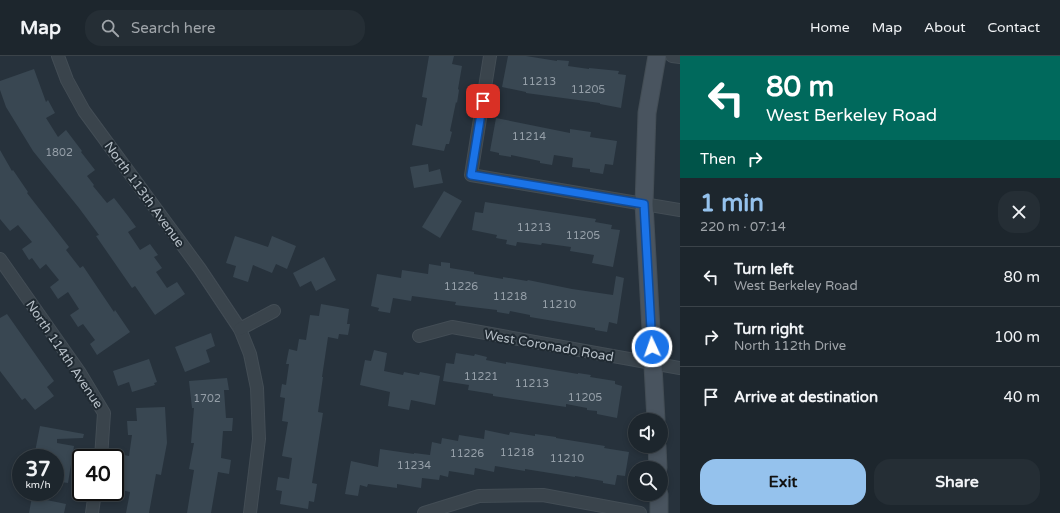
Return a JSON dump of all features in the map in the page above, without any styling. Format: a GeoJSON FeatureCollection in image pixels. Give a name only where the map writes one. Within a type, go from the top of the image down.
{"type":"FeatureCollection","features":[{"type":"Feature","properties":{"kind":"street","name":"North 113th Avenue"},"geometry":{"type":"LineString","coordinates":[[58,56],[67,80],[84,111],[200,269],[240,329],[250,354],[257,388],[259,439],[250,513]]}},
{"type":"Feature","properties":{"kind":"street"},"geometry":{"type":"LineString","coordinates":[[490,56],[471,175],[680,210]]}},
{"type":"Feature","properties":{"kind":"street"},"geometry":{"type":"LineString","coordinates":[[656,413],[644,204],[647,113],[657,56]]}},
{"type":"Feature","properties":{"kind":"street"},"geometry":{"type":"LineString","coordinates":[[672,56],[680,57]]}},
{"type":"Feature","properties":{"kind":"street","name":"North 114th Avenue"},"geometry":{"type":"LineString","coordinates":[[0,259],[80,373],[104,413],[102,449]]}},
{"type":"Feature","properties":{"kind":"street"},"geometry":{"type":"LineString","coordinates":[[240,329],[274,311]]}},
{"type":"Feature","properties":{"kind":"street","name":"West Coronado Road"},"geometry":{"type":"LineString","coordinates":[[419,336],[452,327],[680,368]]}},
{"type":"Feature","properties":{"kind":"street"},"geometry":{"type":"LineString","coordinates":[[424,513],[478,496],[543,495],[640,513]]}},
{"type":"Feature","properties":{"kind":"street"},"geometry":{"type":"LineString","coordinates":[[92,513],[94,501]]}},
{"type":"Feature","properties":{"kind":"street"},"geometry":{"type":"LineString","coordinates":[[659,513],[660,501]]}},
{"type":"Feature","properties":{"kind":"building"},"geometry":{"type":"Polygon","coordinates":[[[429,56],[454,56],[452,64],[462,66],[457,103],[456,102],[450,131],[452,132],[449,144],[446,144],[444,151],[412,145],[416,124],[422,126],[427,98],[422,97],[429,56]]]}},
{"type":"Feature","properties":{"kind":"building"},"geometry":{"type":"Polygon","coordinates":[[[508,56],[526,56],[557,61],[569,61],[568,66],[619,71],[618,74],[626,75],[621,108],[600,103],[526,93],[502,87],[508,56]]]}},
{"type":"Feature","properties":{"kind":"building"},"geometry":{"type":"Polygon","coordinates":[[[34,69],[46,102],[48,100],[55,113],[46,118],[58,137],[66,130],[95,170],[87,176],[94,185],[93,186],[107,203],[114,198],[136,227],[128,232],[140,250],[150,244],[158,255],[154,257],[162,268],[156,272],[167,288],[177,282],[185,294],[155,315],[135,286],[132,288],[96,236],[99,235],[79,208],[33,151],[6,107],[0,90],[0,81],[34,69]]]}},
{"type":"Feature","properties":{"kind":"building"},"geometry":{"type":"Polygon","coordinates":[[[496,118],[570,133],[570,129],[591,132],[590,137],[617,141],[613,165],[605,164],[603,174],[590,172],[590,169],[572,167],[573,158],[554,155],[552,165],[511,155],[511,157],[499,155],[499,153],[490,151],[496,118]]]}},
{"type":"Feature","properties":{"kind":"building"},"geometry":{"type":"Polygon","coordinates":[[[0,150],[12,171],[13,170],[28,192],[27,193],[69,247],[66,250],[80,268],[83,266],[114,312],[115,310],[130,332],[97,355],[90,344],[95,340],[83,324],[78,327],[70,315],[79,309],[68,292],[58,299],[50,287],[59,280],[46,264],[40,269],[32,258],[29,260],[22,249],[32,242],[18,225],[10,231],[0,219],[0,150]]]}},
{"type":"Feature","properties":{"kind":"building"},"geometry":{"type":"Polygon","coordinates":[[[428,164],[429,172],[440,169],[443,183],[414,188],[410,167],[428,164]]]}},
{"type":"Feature","properties":{"kind":"building"},"geometry":{"type":"Polygon","coordinates":[[[444,191],[462,201],[440,238],[422,227],[444,191]]]}},
{"type":"Feature","properties":{"kind":"building"},"geometry":{"type":"Polygon","coordinates":[[[485,202],[596,219],[595,222],[612,225],[611,229],[620,230],[613,267],[592,263],[594,255],[570,251],[571,247],[542,243],[541,245],[517,242],[516,246],[506,244],[507,240],[496,238],[497,235],[472,230],[475,212],[483,213],[485,202]]]}},
{"type":"Feature","properties":{"kind":"building"},"geometry":{"type":"Polygon","coordinates":[[[235,236],[268,247],[272,236],[296,246],[287,269],[276,264],[272,273],[253,265],[248,282],[233,277],[236,266],[226,263],[235,236]]]}},
{"type":"Feature","properties":{"kind":"building"},"geometry":{"type":"Polygon","coordinates":[[[324,257],[336,280],[316,291],[311,281],[300,287],[293,273],[324,257]]]}},
{"type":"Feature","properties":{"kind":"building"},"geometry":{"type":"Polygon","coordinates":[[[441,262],[450,263],[450,268],[474,272],[474,274],[503,279],[503,277],[528,280],[572,289],[613,295],[616,276],[624,278],[617,324],[609,322],[607,332],[595,330],[595,328],[530,317],[530,315],[510,311],[509,314],[497,312],[497,310],[455,305],[456,302],[412,296],[411,301],[393,298],[390,313],[378,311],[379,308],[371,306],[377,274],[401,278],[402,270],[428,274],[429,264],[441,266],[441,262]]]}},
{"type":"Feature","properties":{"kind":"building"},"geometry":{"type":"Polygon","coordinates":[[[321,304],[349,309],[347,324],[350,324],[348,335],[339,334],[338,339],[328,337],[318,412],[323,413],[312,483],[317,484],[314,502],[309,501],[308,509],[280,504],[282,491],[276,490],[278,477],[289,479],[292,458],[282,456],[288,422],[282,421],[285,398],[280,397],[282,384],[286,385],[289,364],[286,364],[289,349],[297,351],[299,339],[306,340],[310,315],[319,316],[321,304]]]}},
{"type":"Feature","properties":{"kind":"building"},"geometry":{"type":"Polygon","coordinates":[[[7,314],[54,381],[47,387],[54,396],[35,410],[25,398],[22,400],[0,371],[0,318],[7,314]]]}},
{"type":"Feature","properties":{"kind":"building"},"geometry":{"type":"Polygon","coordinates":[[[211,333],[215,346],[206,350],[210,362],[185,372],[175,347],[211,333]]]}},
{"type":"Feature","properties":{"kind":"building"},"geometry":{"type":"Polygon","coordinates":[[[374,350],[387,353],[384,371],[403,375],[404,372],[419,375],[420,372],[440,376],[435,405],[411,400],[409,410],[388,406],[390,392],[360,385],[365,360],[371,361],[374,350]]]}},
{"type":"Feature","properties":{"kind":"building"},"geometry":{"type":"Polygon","coordinates":[[[456,353],[474,356],[475,354],[487,357],[486,360],[506,364],[506,362],[591,375],[590,377],[615,381],[615,384],[622,386],[617,418],[597,414],[597,411],[587,410],[587,408],[566,404],[566,407],[493,396],[493,394],[468,390],[469,385],[443,381],[446,363],[454,364],[456,353]]]}},
{"type":"Feature","properties":{"kind":"building"},"geometry":{"type":"Polygon","coordinates":[[[149,359],[157,382],[154,383],[155,385],[132,392],[129,382],[118,386],[113,371],[149,359]]]}},
{"type":"Feature","properties":{"kind":"building"},"geometry":{"type":"Polygon","coordinates":[[[227,378],[229,390],[224,390],[226,418],[233,418],[232,431],[223,431],[221,458],[231,460],[229,474],[218,472],[211,513],[187,513],[194,470],[189,469],[194,443],[191,443],[194,408],[192,408],[189,381],[227,378]]]}},
{"type":"Feature","properties":{"kind":"building"},"geometry":{"type":"Polygon","coordinates":[[[165,407],[167,443],[161,475],[156,474],[149,513],[126,513],[130,492],[124,491],[124,455],[129,456],[132,435],[128,435],[127,421],[137,421],[136,408],[165,407]]]}},
{"type":"Feature","properties":{"kind":"building"},"geometry":{"type":"Polygon","coordinates":[[[40,426],[84,434],[83,438],[57,439],[57,443],[74,446],[74,449],[72,449],[68,483],[64,482],[64,449],[36,449],[40,426]]]}},
{"type":"Feature","properties":{"kind":"building"},"geometry":{"type":"Polygon","coordinates":[[[485,430],[509,435],[510,432],[535,436],[535,434],[605,446],[604,448],[628,452],[625,476],[617,475],[615,485],[603,483],[603,481],[575,476],[525,469],[525,471],[495,466],[494,472],[475,468],[474,475],[449,471],[448,477],[440,475],[439,480],[422,478],[421,488],[397,484],[397,488],[368,484],[367,487],[360,485],[358,496],[345,494],[351,461],[378,467],[380,449],[430,455],[432,442],[441,444],[442,438],[458,441],[459,435],[484,439],[485,430]]]}},
{"type":"Feature","properties":{"kind":"building"},"geometry":{"type":"Polygon","coordinates":[[[31,501],[51,501],[66,504],[64,513],[29,513],[31,501]]]}},
{"type":"Feature","properties":{"kind":"route"},"geometry":{"type":"LineString","coordinates":[[483,101],[471,175],[644,204],[652,347]]}}]}
